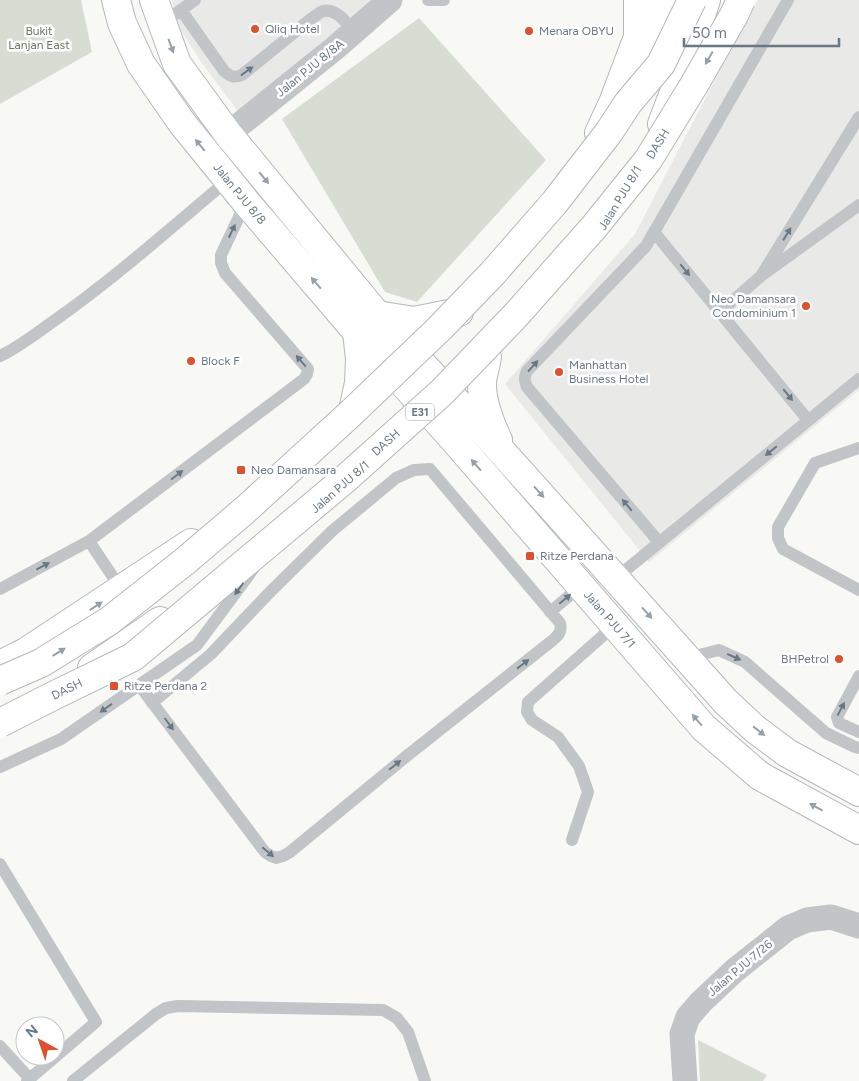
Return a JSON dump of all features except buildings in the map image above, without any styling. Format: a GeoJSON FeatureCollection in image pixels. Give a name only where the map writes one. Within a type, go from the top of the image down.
{"type":"FeatureCollection","features":[{"type":"Feature","properties":{"kind":"main road","name":"Jalan PJU 8/8"},"geometry":{"type":"LineString","coordinates":[[116,0],[122,22],[141,64],[182,124],[246,202],[402,362]]}},
{"type":"Feature","properties":{"kind":"main road"},"geometry":{"type":"LineString","coordinates":[[638,0],[638,38]]}},
{"type":"Feature","properties":{"kind":"main road"},"geometry":{"type":"LineString","coordinates":[[0,665],[26,652],[227,520],[459,312],[513,257],[551,211],[585,163],[613,102],[652,0]]}},
{"type":"Feature","properties":{"kind":"main road"},"geometry":{"type":"LineString","coordinates":[[628,103],[671,0]]}},
{"type":"Feature","properties":{"kind":"main road"},"geometry":{"type":"LineString","coordinates":[[0,681],[41,663],[109,621],[192,556],[350,414],[440,328],[493,273],[555,202],[609,132],[628,103],[661,64],[692,0]]}},
{"type":"Feature","properties":{"kind":"main road"},"geometry":{"type":"LineString","coordinates":[[687,58],[692,0]]}},
{"type":"Feature","properties":{"kind":"main road"},"geometry":{"type":"LineString","coordinates":[[687,58],[706,0]]}},
{"type":"Feature","properties":{"kind":"main road","name":"DASH"},"geometry":{"type":"LineString","coordinates":[[0,723],[133,657],[344,480],[442,392],[516,315],[594,227],[648,160],[694,86],[741,0]]}},
{"type":"Feature","properties":{"kind":"main road","name":"Jalan PJU 8/8"},"geometry":{"type":"LineString","coordinates":[[166,10],[177,64],[367,324]]}},
{"type":"Feature","properties":{"kind":"main road","name":"Jalan PJU 8/1"},"geometry":{"type":"LineString","coordinates":[[0,716],[89,670],[238,568],[268,550],[487,357],[548,294],[606,224],[658,133],[687,58]]}},
{"type":"Feature","properties":{"kind":"main road"},"geometry":{"type":"LineString","coordinates":[[354,406],[367,324],[414,321],[459,312]]}},
{"type":"Feature","properties":{"kind":"main road"},"geometry":{"type":"LineString","coordinates":[[487,357],[482,382],[485,402],[490,425],[506,456]]}},
{"type":"Feature","properties":{"kind":"main road","name":"Jalan PJU 7/1"},"geometry":{"type":"LineString","coordinates":[[402,362],[437,400],[581,586],[704,728],[760,776],[859,830]]}},
{"type":"Feature","properties":{"kind":"main road","name":"Jalan PJU 7/1"},"geometry":{"type":"LineString","coordinates":[[437,400],[506,456],[726,702],[756,729],[788,753],[859,792]]}},
{"type":"Feature","properties":{"kind":"street","name":"Jalan PJU 8/8A"},"geometry":{"type":"LineString","coordinates":[[228,134],[354,32],[390,0]]}},
{"type":"Feature","properties":{"kind":"street","name":"Jalan PJU 7/26"},"geometry":{"type":"LineString","coordinates":[[685,1081],[682,1034],[688,1017],[734,971],[788,928],[807,920],[831,917],[859,926]]}},
{"type":"Feature","properties":{"kind":"lane"},"geometry":{"type":"LineString","coordinates":[[196,0],[166,10],[224,71],[235,78],[242,75],[322,12],[331,11],[337,14],[354,32]]}},
{"type":"Feature","properties":{"kind":"lane"},"geometry":{"type":"LineString","coordinates":[[428,0],[444,0]]}},
{"type":"Feature","properties":{"kind":"lane"},"geometry":{"type":"LineString","coordinates":[[659,542],[527,387],[524,382],[524,376],[646,246],[788,0]]}},
{"type":"Feature","properties":{"kind":"lane"},"geometry":{"type":"LineString","coordinates":[[761,276],[859,117]]}},
{"type":"Feature","properties":{"kind":"lane"},"geometry":{"type":"LineString","coordinates":[[0,356],[12,350],[118,272],[228,180]]}},
{"type":"Feature","properties":{"kind":"lane"},"geometry":{"type":"LineString","coordinates":[[0,589],[89,542],[304,379],[308,369],[225,273],[221,263],[221,255],[246,202]]}},
{"type":"Feature","properties":{"kind":"lane"},"geometry":{"type":"LineString","coordinates":[[720,312],[761,276],[859,205]]}},
{"type":"Feature","properties":{"kind":"lane"},"geometry":{"type":"LineString","coordinates":[[654,232],[808,420]]}},
{"type":"Feature","properties":{"kind":"lane"},"geometry":{"type":"LineString","coordinates":[[616,578],[859,379]]}},
{"type":"Feature","properties":{"kind":"lane"},"geometry":{"type":"LineString","coordinates":[[859,448],[815,463],[778,527],[778,538],[783,548],[859,590]]}},
{"type":"Feature","properties":{"kind":"lane"},"geometry":{"type":"LineString","coordinates":[[138,686],[265,852],[276,858],[290,852],[553,640],[561,628],[560,623],[430,469],[414,470],[396,478],[332,531],[211,654],[152,703]]}},
{"type":"Feature","properties":{"kind":"lane"},"geometry":{"type":"LineString","coordinates":[[89,542],[121,589]]}},
{"type":"Feature","properties":{"kind":"lane"},"geometry":{"type":"LineString","coordinates":[[0,767],[61,739],[196,645],[268,550]]}},
{"type":"Feature","properties":{"kind":"lane"},"geometry":{"type":"LineString","coordinates":[[550,612],[581,586]]}},
{"type":"Feature","properties":{"kind":"lane"},"geometry":{"type":"LineString","coordinates":[[572,840],[588,792],[579,766],[558,737],[532,720],[527,712],[528,702],[615,625]]}},
{"type":"Feature","properties":{"kind":"lane"},"geometry":{"type":"LineString","coordinates":[[687,658],[719,650],[745,662],[826,733],[859,748]]}},
{"type":"Feature","properties":{"kind":"lane"},"geometry":{"type":"LineString","coordinates":[[159,671],[172,687]]}},
{"type":"Feature","properties":{"kind":"lane"},"geometry":{"type":"LineString","coordinates":[[859,676],[837,717],[839,723],[859,732]]}},
{"type":"Feature","properties":{"kind":"lane"},"geometry":{"type":"LineString","coordinates":[[0,864],[96,1022],[28,1080],[0,1046]]}},
{"type":"Feature","properties":{"kind":"lane"},"geometry":{"type":"LineString","coordinates":[[73,1081],[156,1014],[166,1008],[178,1006],[383,1010],[397,1018],[408,1032],[425,1081]]}},
{"type":"Feature","properties":{"kind":"shaded area"},"geometry":{"type":"Polygon","coordinates":[[[172,0],[379,0],[240,114],[201,62],[178,26],[172,0]]]}},
{"type":"Feature","properties":{"kind":"shaded area"},"geometry":{"type":"Polygon","coordinates":[[[758,0],[859,0],[859,390],[649,562],[505,384],[635,234],[758,0]]]}},
{"type":"Feature","properties":{"kind":"green space","name":"Bukit Lanjan East"},"geometry":{"type":"Polygon","coordinates":[[[0,0],[81,0],[92,52],[0,104],[0,0]]]}},
{"type":"Feature","properties":{"kind":"green space"},"geometry":{"type":"Polygon","coordinates":[[[419,18],[546,160],[417,302],[385,292],[282,119],[419,18]]]}},
{"type":"Feature","properties":{"kind":"green space"},"geometry":{"type":"Polygon","coordinates":[[[698,1040],[767,1075],[763,1081],[700,1081],[698,1040]]]}},
{"type":"Feature","properties":{"kind":"place","name":"Qliq Hotel"},"geometry":{"type":"Point","coordinates":[255,29]}},
{"type":"Feature","properties":{"kind":"place","name":"Menara OBYU"},"geometry":{"type":"Point","coordinates":[529,31]}},
{"type":"Feature","properties":{"kind":"place","name":"Neo Damansara Condominium 1"},"geometry":{"type":"Point","coordinates":[806,306]}},
{"type":"Feature","properties":{"kind":"place","name":"Block F"},"geometry":{"type":"Point","coordinates":[191,361]}},
{"type":"Feature","properties":{"kind":"place","name":"Manhattan Business Hotel"},"geometry":{"type":"Point","coordinates":[559,372]}},
{"type":"Feature","properties":{"kind":"place","name":"Neo Damansara"},"geometry":{"type":"Point","coordinates":[241,470]}},
{"type":"Feature","properties":{"kind":"place","name":"Ritze Perdana"},"geometry":{"type":"Point","coordinates":[530,556]}},
{"type":"Feature","properties":{"kind":"place","name":"BHPetrol"},"geometry":{"type":"Point","coordinates":[839,659]}},
{"type":"Feature","properties":{"kind":"place","name":"Ritze Perdana 2"},"geometry":{"type":"Point","coordinates":[114,686]}}]}
